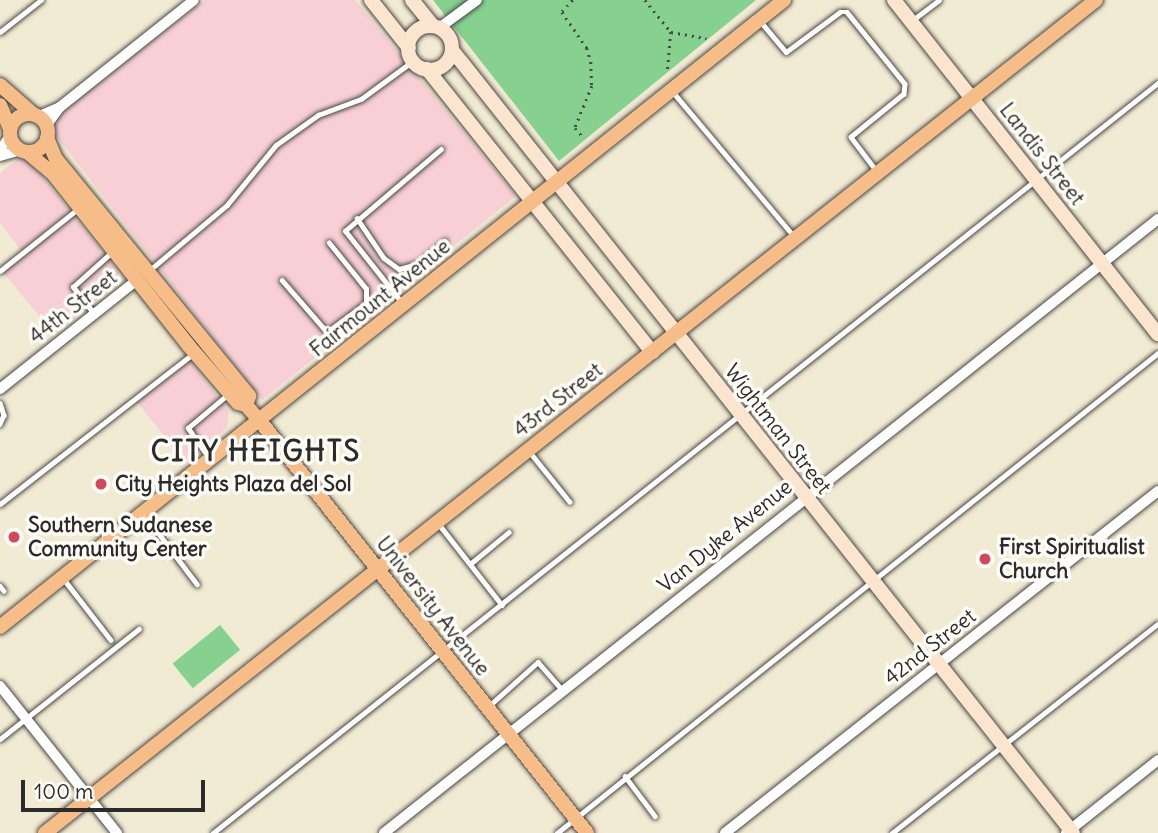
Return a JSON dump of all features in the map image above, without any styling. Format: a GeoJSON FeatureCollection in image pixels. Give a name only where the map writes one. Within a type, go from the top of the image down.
{"type":"FeatureCollection","features":[{"type":"Feature","properties":{"kind":"main road"},"geometry":{"type":"LineString","coordinates":[[371,0],[411,54],[427,69],[652,352]]}},
{"type":"Feature","properties":{"kind":"main road","name":"Wightman Street"},"geometry":{"type":"LineString","coordinates":[[412,0],[436,27],[449,37],[452,50],[1070,832]]}},
{"type":"Feature","properties":{"kind":"main road","name":"Fairmount Avenue"},"geometry":{"type":"LineString","coordinates":[[0,627],[784,0]]}},
{"type":"Feature","properties":{"kind":"main road","name":"Landis Street"},"geometry":{"type":"LineString","coordinates":[[894,0],[1158,334]]}},
{"type":"Feature","properties":{"kind":"main road","name":"43rd Street"},"geometry":{"type":"LineString","coordinates":[[46,833],[1096,0]]}},
{"type":"Feature","properties":{"kind":"main road"},"geometry":{"type":"LineString","coordinates":[[411,54],[419,29],[436,27]]}},
{"type":"Feature","properties":{"kind":"main road"},"geometry":{"type":"LineString","coordinates":[[427,69],[441,67],[452,50]]}},
{"type":"Feature","properties":{"kind":"main road","name":"University Avenue"},"geometry":{"type":"LineString","coordinates":[[0,85],[41,124],[56,159],[197,351],[238,403],[246,405],[260,421],[587,833]]}},
{"type":"Feature","properties":{"kind":"main road"},"geometry":{"type":"LineString","coordinates":[[0,105],[10,133]]}},
{"type":"Feature","properties":{"kind":"main road"},"geometry":{"type":"LineString","coordinates":[[10,133],[20,115],[41,124],[39,148],[24,151]]}},
{"type":"Feature","properties":{"kind":"main road","name":"University Avenue"},"geometry":{"type":"LineString","coordinates":[[10,133],[24,151],[46,167],[113,251],[142,276],[249,396],[246,405]]}},
{"type":"Feature","properties":{"kind":"street"},"geometry":{"type":"LineString","coordinates":[[41,124],[194,0]]}},
{"type":"Feature","properties":{"kind":"street"},"geometry":{"type":"LineString","coordinates":[[436,27],[477,0]]}},
{"type":"Feature","properties":{"kind":"street"},"geometry":{"type":"LineString","coordinates":[[0,150],[10,133]]}},
{"type":"Feature","properties":{"kind":"street"},"geometry":{"type":"LineString","coordinates":[[0,156],[24,151]]}},
{"type":"Feature","properties":{"kind":"street","name":"Van Dyke Avenue"},"geometry":{"type":"LineString","coordinates":[[384,833],[1158,219]]}},
{"type":"Feature","properties":{"kind":"street","name":"44th Street"},"geometry":{"type":"LineString","coordinates":[[0,388],[142,276]]}},
{"type":"Feature","properties":{"kind":"street","name":"42nd Street"},"geometry":{"type":"LineString","coordinates":[[725,833],[1158,491]]}},
{"type":"Feature","properties":{"kind":"street"},"geometry":{"type":"LineString","coordinates":[[0,686],[117,833]]}},
{"type":"Feature","properties":{"kind":"street"},"geometry":{"type":"LineString","coordinates":[[1070,832],[1158,760]]}},
{"type":"Feature","properties":{"kind":"lane"},"geometry":{"type":"LineString","coordinates":[[0,32],[41,0]]}},
{"type":"Feature","properties":{"kind":"lane"},"geometry":{"type":"LineString","coordinates":[[911,22],[939,0]]}},
{"type":"Feature","properties":{"kind":"lane"},"geometry":{"type":"LineString","coordinates":[[760,20],[786,52],[840,12],[847,12],[905,84],[904,94],[851,137],[879,173]]}},
{"type":"Feature","properties":{"kind":"lane"},"geometry":{"type":"LineString","coordinates":[[142,276],[227,205],[276,145],[318,115],[361,99],[411,54]]}},
{"type":"Feature","properties":{"kind":"lane"},"geometry":{"type":"LineString","coordinates":[[213,833],[1158,83]]}},
{"type":"Feature","properties":{"kind":"lane"},"geometry":{"type":"LineString","coordinates":[[672,90],[796,239]]}},
{"type":"Feature","properties":{"kind":"lane"},"geometry":{"type":"LineString","coordinates":[[404,305],[345,231],[441,149]]}},
{"type":"Feature","properties":{"kind":"lane"},"geometry":{"type":"LineString","coordinates":[[0,271],[79,208]]}},
{"type":"Feature","properties":{"kind":"lane"},"geometry":{"type":"LineString","coordinates":[[357,218],[384,258],[399,269],[418,264],[445,241]]}},
{"type":"Feature","properties":{"kind":"lane"},"geometry":{"type":"LineString","coordinates":[[282,280],[327,332],[366,303],[366,289],[329,243]]}},
{"type":"Feature","properties":{"kind":"lane"},"geometry":{"type":"LineString","coordinates":[[94,314],[73,287],[113,251]]}},
{"type":"Feature","properties":{"kind":"lane"},"geometry":{"type":"LineString","coordinates":[[0,504],[197,351]]}},
{"type":"Feature","properties":{"kind":"lane"},"geometry":{"type":"LineString","coordinates":[[557,833],[625,776],[873,582],[1158,353]]}},
{"type":"Feature","properties":{"kind":"lane"},"geometry":{"type":"LineString","coordinates":[[210,460],[188,428],[230,393]]}},
{"type":"Feature","properties":{"kind":"lane"},"geometry":{"type":"LineString","coordinates":[[0,403],[4,415],[0,424]]}},
{"type":"Feature","properties":{"kind":"lane"},"geometry":{"type":"LineString","coordinates":[[528,450],[570,502]]}},
{"type":"Feature","properties":{"kind":"lane"},"geometry":{"type":"LineString","coordinates":[[144,513],[197,584]]}},
{"type":"Feature","properties":{"kind":"lane"},"geometry":{"type":"LineString","coordinates":[[437,523],[502,605]]}},
{"type":"Feature","properties":{"kind":"lane"},"geometry":{"type":"LineString","coordinates":[[470,564],[509,532]]}},
{"type":"Feature","properties":{"kind":"lane"},"geometry":{"type":"LineString","coordinates":[[62,577],[111,640]]}},
{"type":"Feature","properties":{"kind":"lane"},"geometry":{"type":"LineString","coordinates":[[892,833],[1158,624]]}},
{"type":"Feature","properties":{"kind":"lane"},"geometry":{"type":"LineString","coordinates":[[0,739],[139,629]]}},
{"type":"Feature","properties":{"kind":"lane"},"geometry":{"type":"LineString","coordinates":[[487,708],[538,662],[563,691]]}},
{"type":"Feature","properties":{"kind":"lane"},"geometry":{"type":"LineString","coordinates":[[625,776],[655,816]]}},
{"type":"Feature","properties":{"kind":"path"},"geometry":{"type":"LineString","coordinates":[[573,0],[562,12],[587,48],[591,62],[592,86],[575,128],[583,137]]}},
{"type":"Feature","properties":{"kind":"path"},"geometry":{"type":"LineString","coordinates":[[645,0],[671,32],[705,38]]}},
{"type":"Feature","properties":{"kind":"path"},"geometry":{"type":"LineString","coordinates":[[668,69],[671,32]]}},
{"type":"Feature","properties":{"kind":"shaded area"},"geometry":{"type":"Polygon","coordinates":[[[205,0],[355,0],[516,196],[262,400],[47,124],[205,0]]]}},
{"type":"Feature","properties":{"kind":"shaded area"},"geometry":{"type":"Polygon","coordinates":[[[28,158],[118,272],[118,283],[54,334],[3,272],[24,254],[0,223],[0,173],[18,159],[28,158]]]}},
{"type":"Feature","properties":{"kind":"shaded area"},"geometry":{"type":"Polygon","coordinates":[[[189,360],[229,411],[227,428],[185,462],[137,402],[189,360]]]}},
{"type":"Feature","properties":{"kind":"green space"},"geometry":{"type":"Polygon","coordinates":[[[433,0],[756,0],[559,161],[433,0]]]}},
{"type":"Feature","properties":{"kind":"green space"},"geometry":{"type":"Polygon","coordinates":[[[220,625],[240,650],[193,688],[173,663],[220,625]]]}},
{"type":"Feature","properties":{"kind":"place","name":"City Heights Plaza del Sol"},"geometry":{"type":"Point","coordinates":[101,484]}},
{"type":"Feature","properties":{"kind":"place","name":"Southern Sudanese Community Center"},"geometry":{"type":"Point","coordinates":[14,537]}},
{"type":"Feature","properties":{"kind":"place","name":"First Spiritualist Church"},"geometry":{"type":"Point","coordinates":[985,559]}},
{"type":"Feature","properties":{"kind":"district","name":"CITY HEIGHTS"},"geometry":{"type":"Point","coordinates":[256,451]}}]}
